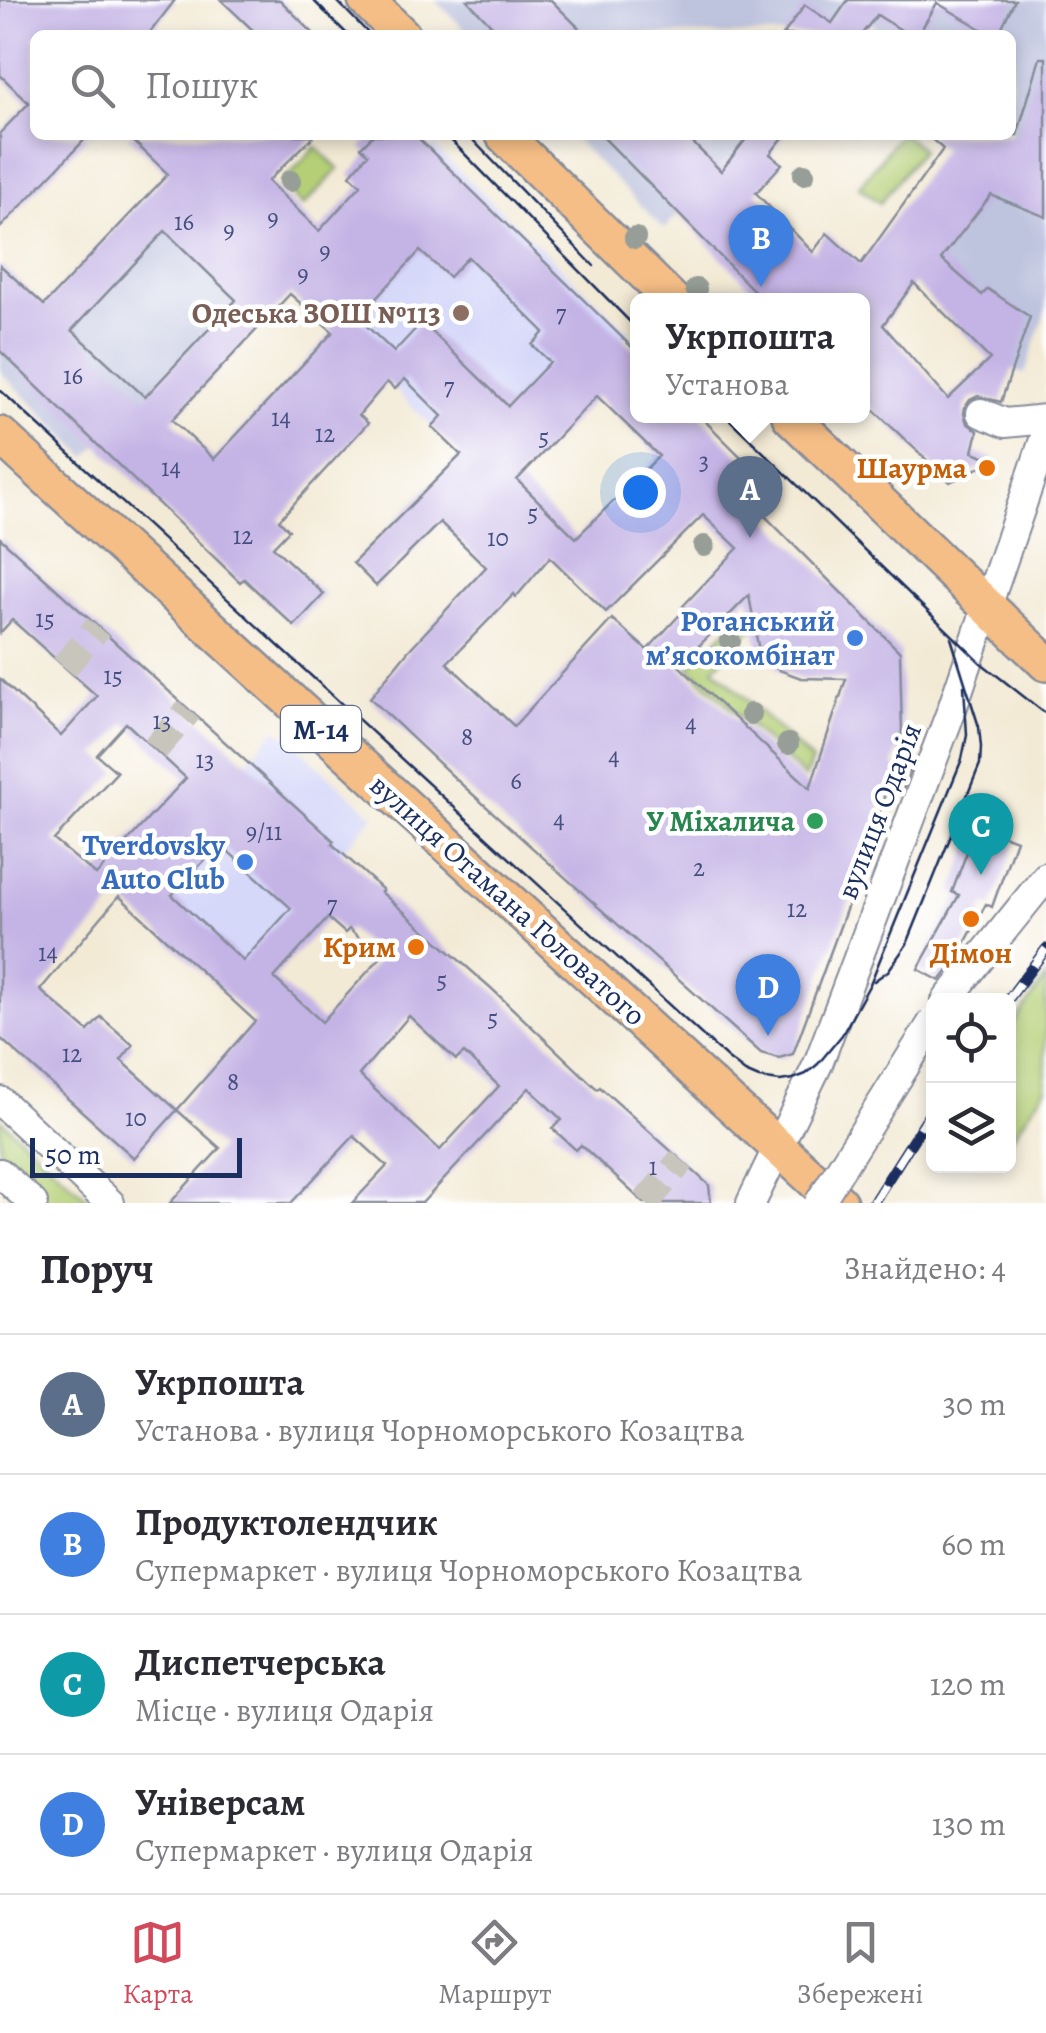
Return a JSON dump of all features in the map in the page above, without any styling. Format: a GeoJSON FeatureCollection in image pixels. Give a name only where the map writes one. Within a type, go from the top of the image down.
{"type":"FeatureCollection","features":[{"type":"Feature","properties":{"kind":"main road"},"geometry":{"type":"LineString","coordinates":[[366,0],[397,30]]}},
{"type":"Feature","properties":{"kind":"main road"},"geometry":{"type":"LineString","coordinates":[[509,140],[665,293]]}},
{"type":"Feature","properties":{"kind":"main road"},"geometry":{"type":"LineString","coordinates":[[797,423],[1046,663]]}},
{"type":"Feature","properties":{"kind":"main road","name":"вулиця Отамана Головатого"},"geometry":{"type":"LineString","coordinates":[[0,435],[838,1203]]}},
{"type":"Feature","properties":{"kind":"street"},"geometry":{"type":"LineString","coordinates":[[981,412],[1005,423],[1046,419]]}},
{"type":"Feature","properties":{"kind":"street","name":"вулиця Одарія"},"geometry":{"type":"LineString","coordinates":[[751,1203],[818,1064],[952,709],[1046,434]]}},
{"type":"Feature","properties":{"kind":"street"},"geometry":{"type":"LineString","coordinates":[[952,993],[1046,877]]}},
{"type":"Feature","properties":{"kind":"street"},"geometry":{"type":"LineString","coordinates":[[818,1203],[926,1033]]}},
{"type":"Feature","properties":{"kind":"street"},"geometry":{"type":"LineString","coordinates":[[0,1101],[110,1203]]}},
{"type":"Feature","properties":{"kind":"street"},"geometry":{"type":"LineString","coordinates":[[0,1173],[33,1203]]}},
{"type":"Feature","properties":{"kind":"shaded area"},"geometry":{"type":"Polygon","coordinates":[[[435,0],[1046,0],[1046,309],[1025,374],[995,365],[897,266],[1007,140],[1016,140],[1016,30],[876,30],[872,21],[847,2],[827,30],[465,30],[435,0]]]}},
{"type":"Feature","properties":{"kind":"shaded area"},"geometry":{"type":"Polygon","coordinates":[[[575,140],[745,140],[664,229],[575,140]]]}},
{"type":"Feature","properties":{"kind":"shaded area","name":"Одеська ЗОШ №113"},"geometry":{"type":"Polygon","coordinates":[[[433,146],[630,332],[575,387],[461,455],[290,294],[433,146]]]}},
{"type":"Feature","properties":{"kind":"shaded area"},"geometry":{"type":"Polygon","coordinates":[[[166,175],[265,270],[87,457],[0,372],[0,350],[166,175]]]}},
{"type":"Feature","properties":{"kind":"shaded area","name":"Tverdovsky Auto Club"},"geometry":{"type":"Polygon","coordinates":[[[277,728],[374,816],[220,987],[123,899],[277,728]]]}},
{"type":"Feature","properties":{"kind":"green space"},"geometry":{"type":"Polygon","coordinates":[[[895,140],[910,140],[922,149],[880,203],[859,187],[895,140]]]}},
{"type":"Feature","properties":{"kind":"green space"},"geometry":{"type":"Polygon","coordinates":[[[316,147],[339,169],[303,206],[281,184],[316,147]]]}},
{"type":"Feature","properties":{"kind":"green space"},"geometry":{"type":"Polygon","coordinates":[[[740,617],[752,628],[714,668],[812,761],[805,778],[689,668],[740,617]]]}},
{"type":"Feature","properties":{"kind":"green space"},"geometry":{"type":"Polygon","coordinates":[[[1046,977],[1046,1088],[1016,1132],[1016,1083],[1016,1021],[1046,977]]]}},
{"type":"Feature","properties":{"kind":"green space"},"geometry":{"type":"Polygon","coordinates":[[[0,1119],[93,1203],[45,1203],[0,1162],[0,1119]]]}},
{"type":"Feature","properties":{"kind":"building"},"geometry":{"type":"Polygon","coordinates":[[[0,0],[175,0],[152,30],[30,30],[30,140],[84,140],[0,228],[0,133],[29,103],[0,75],[0,0]]]}},
{"type":"Feature","properties":{"kind":"building"},"geometry":{"type":"Polygon","coordinates":[[[221,0],[280,0],[310,30],[253,30],[221,0]]]}},
{"type":"Feature","properties":{"kind":"building"},"geometry":{"type":"Polygon","coordinates":[[[467,0],[551,0],[581,30],[496,30],[467,0]]]}},
{"type":"Feature","properties":{"kind":"building"},"geometry":{"type":"Polygon","coordinates":[[[848,0],[1015,0],[1000,30],[983,30],[937,3],[921,30],[901,30],[877,15],[865,30],[787,30],[805,5],[832,23],[848,0]]]}},
{"type":"Feature","properties":{"kind":"building"},"geometry":{"type":"Polygon","coordinates":[[[1040,58],[1046,58],[1046,217],[991,195],[941,259],[982,295],[988,289],[1030,317],[1001,402],[978,396],[965,407],[967,423],[978,431],[973,452],[995,460],[950,482],[870,407],[870,293],[756,293],[606,140],[690,140],[721,171],[745,140],[781,140],[770,154],[782,164],[756,193],[813,252],[827,233],[861,264],[943,149],[933,140],[1016,140],[1040,58]],[[914,283],[883,325],[948,399],[990,359],[914,283]]]}},
{"type":"Feature","properties":{"kind":"building"},"geometry":{"type":"Polygon","coordinates":[[[132,140],[310,140],[268,181],[319,231],[361,185],[350,175],[368,154],[361,147],[368,140],[420,140],[630,345],[630,423],[707,423],[774,490],[757,508],[900,652],[902,733],[893,766],[910,771],[901,795],[886,790],[870,845],[793,1054],[779,1058],[761,1053],[370,698],[486,567],[440,522],[376,586],[353,563],[461,455],[432,427],[442,416],[405,379],[395,389],[387,382],[359,415],[368,423],[279,520],[289,530],[273,547],[324,594],[294,626],[244,579],[240,582],[0,351],[0,265],[44,305],[168,174],[132,140]],[[165,231],[72,330],[145,397],[236,300],[165,231]],[[420,251],[358,318],[394,352],[422,322],[508,406],[550,362],[532,345],[544,332],[468,257],[449,277],[420,251]],[[290,294],[172,420],[214,459],[333,332],[290,294]],[[597,396],[517,480],[576,538],[659,456],[597,396]],[[703,515],[606,612],[550,557],[516,597],[514,594],[447,663],[514,726],[612,619],[647,650],[738,548],[703,515]],[[749,595],[679,666],[810,788],[846,679],[801,678],[779,670],[758,646],[749,595]]]}},
{"type":"Feature","properties":{"kind":"building"},"geometry":{"type":"Polygon","coordinates":[[[0,538],[334,841],[332,844],[381,892],[491,988],[597,1089],[600,1087],[709,1185],[711,1203],[644,1203],[581,1145],[576,1150],[552,1128],[562,1120],[529,1088],[422,1203],[352,1203],[387,1166],[354,1136],[291,1203],[170,1203],[220,1148],[177,1110],[134,1158],[0,1038],[0,679],[61,736],[97,696],[12,620],[0,633],[0,538]],[[126,723],[97,755],[117,772],[54,840],[96,875],[186,778],[126,723]],[[220,844],[172,895],[243,961],[291,908],[220,844]],[[119,896],[40,990],[88,1031],[101,1017],[133,1045],[121,1060],[177,1110],[255,1021],[119,896]],[[328,918],[274,978],[322,1022],[381,957],[349,929],[345,933],[328,918]],[[409,1016],[359,1075],[440,1150],[499,1086],[464,1053],[456,1060],[409,1016]]]}},
{"type":"Feature","properties":{"kind":"building"},"geometry":{"type":"Polygon","coordinates":[[[977,825],[1016,840],[992,907],[986,904],[940,981],[918,969],[959,895],[952,892],[977,825]]]}},
{"type":"Feature","properties":{"kind":"tunnel"},"geometry":{"type":"LineString","coordinates":[[64,667],[98,627]]}},
{"type":"Feature","properties":{"kind":"tunnel"},"geometry":{"type":"LineString","coordinates":[[155,749],[189,710]]}},
{"type":"Feature","properties":{"kind":"tunnel"},"geometry":{"type":"LineString","coordinates":[[645,1203],[682,1160]]}},
{"type":"Feature","properties":{"kind":"tram line"},"geometry":{"type":"LineString","coordinates":[[313,0],[343,30]]}},
{"type":"Feature","properties":{"kind":"tram line"},"geometry":{"type":"LineString","coordinates":[[336,0],[365,30]]}},
{"type":"Feature","properties":{"kind":"tram line"},"geometry":{"type":"LineString","coordinates":[[451,140],[630,322]]}},
{"type":"Feature","properties":{"kind":"tram line"},"geometry":{"type":"LineString","coordinates":[[473,140],[594,266]]}},
{"type":"Feature","properties":{"kind":"tram line"},"geometry":{"type":"LineString","coordinates":[[0,390],[727,1058],[759,1078],[793,1079],[818,1064],[842,1035],[870,984],[962,759],[967,735],[964,686]]}},
{"type":"Feature","properties":{"kind":"tram line"},"geometry":{"type":"LineString","coordinates":[[733,423],[981,663],[1046,714]]}},
{"type":"Feature","properties":{"kind":"tram line"},"geometry":{"type":"LineString","coordinates":[[874,981],[888,971],[907,944],[980,764],[979,727],[951,638]]}},
{"type":"Feature","properties":{"kind":"railway"},"geometry":{"type":"LineString","coordinates":[[1013,993],[1046,949]]}},
{"type":"Feature","properties":{"kind":"railway"},"geometry":{"type":"LineString","coordinates":[[873,1203],[926,1120]]}},
{"type":"Feature","properties":{"kind":"place","name":"Продуктолендчик"},"geometry":{"type":"Point","coordinates":[761,287]}},
{"type":"Feature","properties":{"kind":"place","name":"Одеська ЗОШ №113"},"geometry":{"type":"Point","coordinates":[461,313]}},
{"type":"Feature","properties":{"kind":"place","name":"Шаурма"},"geometry":{"type":"Point","coordinates":[987,468]}},
{"type":"Feature","properties":{"kind":"place","name":"Укрпошта"},"geometry":{"type":"Point","coordinates":[750,538]}},
{"type":"Feature","properties":{"kind":"place","name":"Роганський м’ясокомбінат"},"geometry":{"type":"Point","coordinates":[855,638]}},
{"type":"Feature","properties":{"kind":"place","name":"У Міхалича"},"geometry":{"type":"Point","coordinates":[815,821]}},
{"type":"Feature","properties":{"kind":"place","name":"Tverdovsky Auto Club"},"geometry":{"type":"Point","coordinates":[245,862]}},
{"type":"Feature","properties":{"kind":"place","name":"Диспетчерська"},"geometry":{"type":"Point","coordinates":[981,875]}},
{"type":"Feature","properties":{"kind":"place","name":"Дiмон"},"geometry":{"type":"Point","coordinates":[971,919]}},
{"type":"Feature","properties":{"kind":"place","name":"Крим"},"geometry":{"type":"Point","coordinates":[416,947]}},
{"type":"Feature","properties":{"kind":"place","name":"Унiверсам"},"geometry":{"type":"Point","coordinates":[768,1036]}}]}
